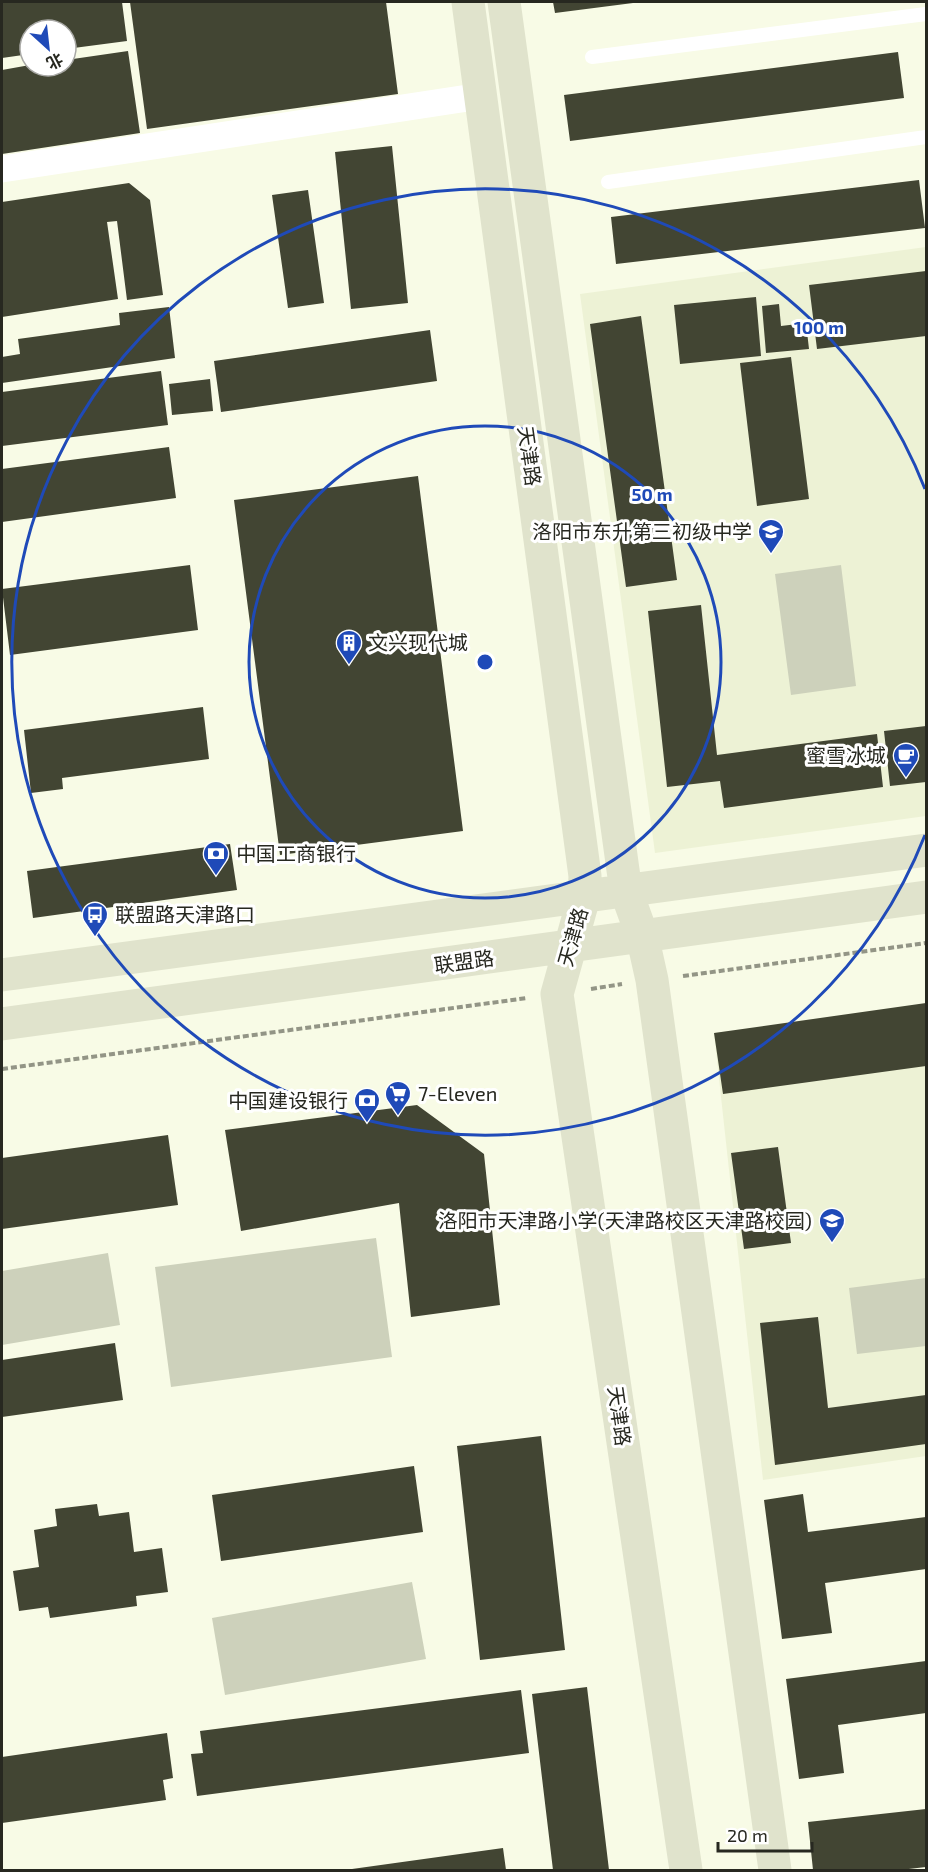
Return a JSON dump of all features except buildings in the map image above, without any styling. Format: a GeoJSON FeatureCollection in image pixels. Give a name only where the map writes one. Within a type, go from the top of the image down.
{"type":"FeatureCollection","features":[{"type":"Feature","properties":{"kind":"main road","name":"天津路"},"geometry":{"type":"LineString","coordinates":[[468,2],[585,876],[584,897],[557,994],[686,1870]]}},
{"type":"Feature","properties":{"kind":"main road","name":"天津路"},"geometry":{"type":"LineString","coordinates":[[504,2],[626,891],[642,935],[652,980],[775,1870]]}},
{"type":"Feature","properties":{"kind":"main road"},"geometry":{"type":"LineString","coordinates":[[2,975],[927,850]]}},
{"type":"Feature","properties":{"kind":"main road","name":"联盟路"},"geometry":{"type":"LineString","coordinates":[[2,1024],[927,897]]}},
{"type":"Feature","properties":{"kind":"street"},"geometry":{"type":"LineString","coordinates":[[2,169],[481,96]]}},
{"type":"Feature","properties":{"kind":"lane"},"geometry":{"type":"LineString","coordinates":[[592,57],[927,14]]}},
{"type":"Feature","properties":{"kind":"lane"},"geometry":{"type":"LineString","coordinates":[[608,182],[927,137]]}},
{"type":"Feature","properties":{"kind":"path"},"geometry":{"type":"LineString","coordinates":[[2,1069],[927,943]]}},
{"type":"Feature","properties":{"kind":"shaded area","name":"洛阳市东升第三初级中学"},"geometry":{"type":"Polygon","coordinates":[[[926,247],[926,816],[655,853],[580,294],[926,247]]]}},
{"type":"Feature","properties":{"kind":"shaded area"},"geometry":{"type":"Polygon","coordinates":[[[841,565],[856,686],[791,695],[775,574],[841,565]]]}},
{"type":"Feature","properties":{"kind":"shaded area","name":"洛阳市天津路小学(天津路校区天津路校园)"},"geometry":{"type":"Polygon","coordinates":[[[926,1010],[926,1456],[763,1480],[714,1033],[926,1010]]]}},
{"type":"Feature","properties":{"kind":"shaded area"},"geometry":{"type":"Polygon","coordinates":[[[376,1238],[392,1357],[171,1387],[155,1267],[376,1238]]]}},
{"type":"Feature","properties":{"kind":"shaded area"},"geometry":{"type":"Polygon","coordinates":[[[108,1253],[120,1325],[2,1345],[2,1271],[108,1253]]]}},
{"type":"Feature","properties":{"kind":"shaded area"},"geometry":{"type":"Polygon","coordinates":[[[926,1278],[926,1346],[857,1354],[849,1288],[926,1278]]]}},
{"type":"Feature","properties":{"kind":"shaded area"},"geometry":{"type":"Polygon","coordinates":[[[412,1582],[426,1659],[225,1695],[212,1618],[412,1582]]]}},
{"type":"Feature","properties":{"kind":"place","name":"洛阳市东升第三初级中学"},"geometry":{"type":"Point","coordinates":[771,555]}},
{"type":"Feature","properties":{"kind":"place","name":"文兴现代城"},"geometry":{"type":"Point","coordinates":[349,666]}},
{"type":"Feature","properties":{"kind":"place","name":"蜜雪冰城"},"geometry":{"type":"Point","coordinates":[906,779]}},
{"type":"Feature","properties":{"kind":"place","name":"中国工商银行"},"geometry":{"type":"Point","coordinates":[216,877]}},
{"type":"Feature","properties":{"kind":"place","name":"联盟路天津路口"},"geometry":{"type":"Point","coordinates":[95,938]}},
{"type":"Feature","properties":{"kind":"place","name":"7-Eleven"},"geometry":{"type":"Point","coordinates":[398,1117]}},
{"type":"Feature","properties":{"kind":"place","name":"中国建设银行"},"geometry":{"type":"Point","coordinates":[367,1124]}},
{"type":"Feature","properties":{"kind":"place","name":"洛阳市天津路小学(天津路校区天津路校园)"},"geometry":{"type":"Point","coordinates":[832,1244]}}]}
